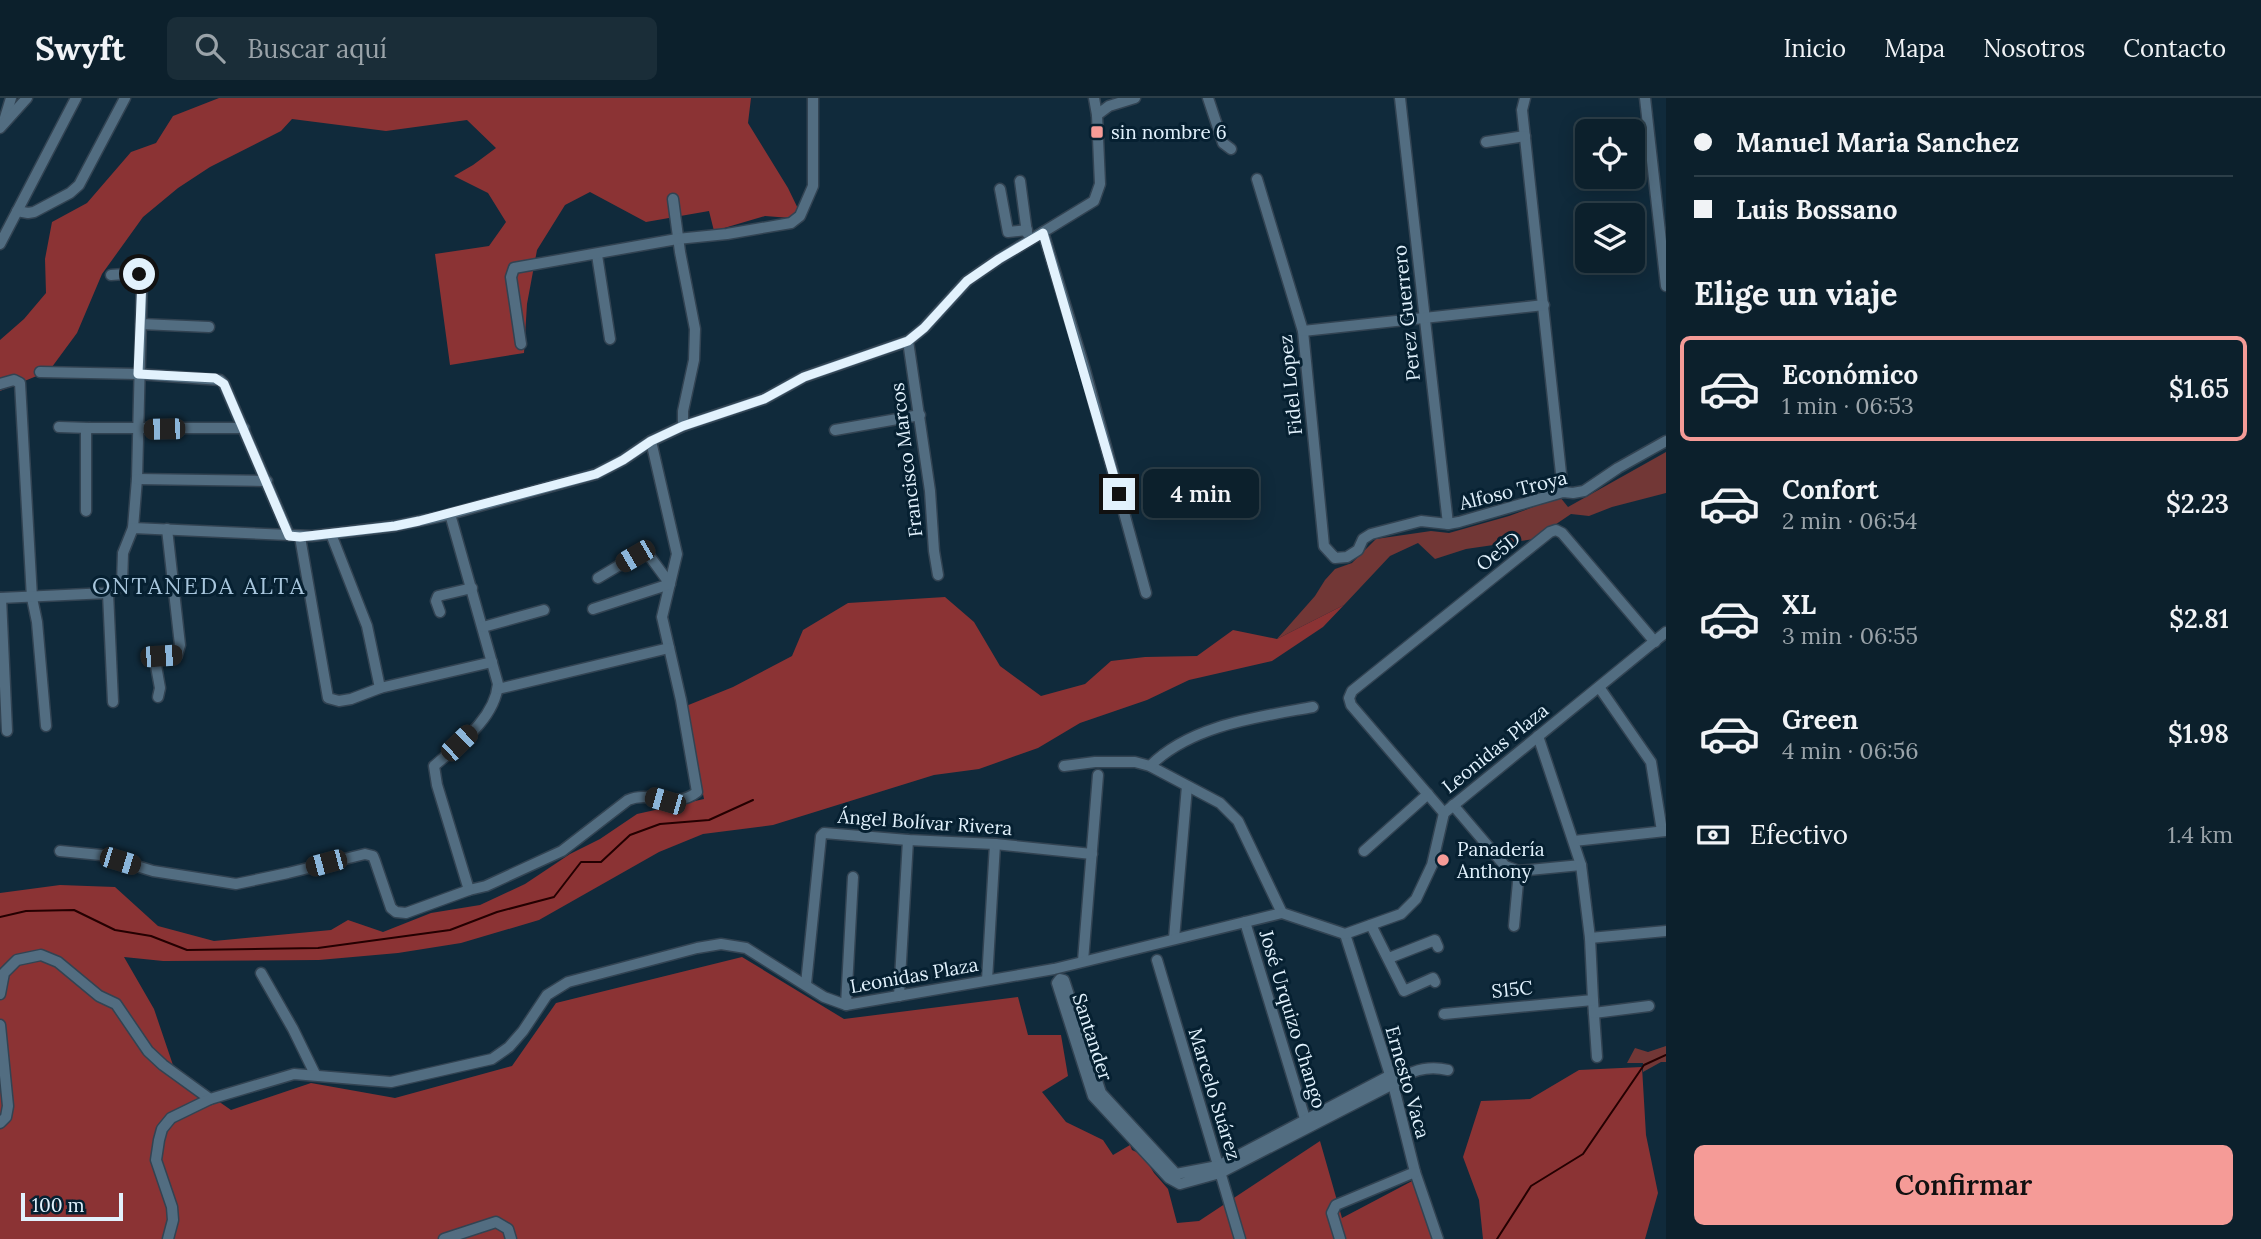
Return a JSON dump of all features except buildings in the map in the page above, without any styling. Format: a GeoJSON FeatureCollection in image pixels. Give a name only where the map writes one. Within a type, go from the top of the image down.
{"type":"FeatureCollection","features":[{"type":"Feature","properties":{"kind":"street"},"geometry":{"type":"LineString","coordinates":[[1,128],[11,98]]}},
{"type":"Feature","properties":{"kind":"street"},"geometry":{"type":"LineString","coordinates":[[1,128],[27,98]]}},
{"type":"Feature","properties":{"kind":"street"},"geometry":{"type":"LineString","coordinates":[[0,244],[76,98]]}},
{"type":"Feature","properties":{"kind":"street"},"geometry":{"type":"LineString","coordinates":[[17,211],[34,212],[75,189],[125,98]]}},
{"type":"Feature","properties":{"kind":"street"},"geometry":{"type":"LineString","coordinates":[[521,344],[511,277],[514,268],[677,239],[791,223],[800,216],[813,186],[813,98]]}},
{"type":"Feature","properties":{"kind":"street"},"geometry":{"type":"LineString","coordinates":[[133,528],[294,536],[395,526],[450,514],[596,474],[651,441],[683,426],[764,399],[804,377],[908,341],[924,328],[967,281],[1089,205],[1097,195],[1100,184],[1094,98]]}},
{"type":"Feature","properties":{"kind":"street"},"geometry":{"type":"LineString","coordinates":[[1097,115],[1109,106],[1135,98]]}},
{"type":"Feature","properties":{"kind":"street"},"geometry":{"type":"LineString","coordinates":[[1208,98],[1223,143],[1231,149]]}},
{"type":"Feature","properties":{"kind":"street","name":"Perez Guerrero"},"geometry":{"type":"LineString","coordinates":[[1400,98],[1448,524]]}},
{"type":"Feature","properties":{"kind":"street"},"geometry":{"type":"LineString","coordinates":[[1525,98],[1522,110],[1563,492]]}},
{"type":"Feature","properties":{"kind":"street"},"geometry":{"type":"LineString","coordinates":[[1645,98],[1666,286]]}},
{"type":"Feature","properties":{"kind":"street"},"geometry":{"type":"LineString","coordinates":[[1486,142],[1525,136]]}},
{"type":"Feature","properties":{"kind":"street","name":"Fidel Lopez"},"geometry":{"type":"LineString","coordinates":[[1257,179],[1303,331],[1326,551]]}},
{"type":"Feature","properties":{"kind":"street"},"geometry":{"type":"LineString","coordinates":[[1020,181],[1029,241]]}},
{"type":"Feature","properties":{"kind":"street"},"geometry":{"type":"LineString","coordinates":[[1000,189],[1008,232],[1027,230]]}},
{"type":"Feature","properties":{"kind":"street"},"geometry":{"type":"LineString","coordinates":[[673,198],[677,239],[695,329],[694,360],[683,411],[683,426]]}},
{"type":"Feature","properties":{"kind":"street"},"geometry":{"type":"LineString","coordinates":[[1043,233],[1146,593]]}},
{"type":"Feature","properties":{"kind":"street"},"geometry":{"type":"LineString","coordinates":[[597,255],[610,339]]}},
{"type":"Feature","properties":{"kind":"street"},"geometry":{"type":"LineString","coordinates":[[8,731],[0,598],[108,593],[116,590],[122,583],[123,553],[133,528],[137,479],[141,276],[137,273],[111,275]]}},
{"type":"Feature","properties":{"kind":"street"},"geometry":{"type":"LineString","coordinates":[[1303,331],[1544,305]]}},
{"type":"Feature","properties":{"kind":"street"},"geometry":{"type":"LineString","coordinates":[[141,324],[209,327]]}},
{"type":"Feature","properties":{"kind":"street","name":"Francisco Marcos"},"geometry":{"type":"LineString","coordinates":[[908,341],[930,491],[938,575]]}},
{"type":"Feature","properties":{"kind":"street"},"geometry":{"type":"LineString","coordinates":[[40,372],[215,378],[224,384],[294,536],[328,698],[339,701],[380,688],[492,662]]}},
{"type":"Feature","properties":{"kind":"street"},"geometry":{"type":"LineString","coordinates":[[0,384],[14,380],[20,383],[32,598],[37,622],[46,726]]}},
{"type":"Feature","properties":{"kind":"street"},"geometry":{"type":"LineString","coordinates":[[835,430],[920,415]]}},
{"type":"Feature","properties":{"kind":"street"},"geometry":{"type":"LineString","coordinates":[[59,427],[88,430],[244,428]]}},
{"type":"Feature","properties":{"kind":"street"},"geometry":{"type":"LineString","coordinates":[[86,511],[88,430]]}},
{"type":"Feature","properties":{"kind":"street"},"geometry":{"type":"LineString","coordinates":[[60,851],[101,855],[153,872],[236,884],[365,853],[373,856],[391,908],[396,912],[406,913],[486,886],[562,851],[611,812],[635,797],[677,802],[696,795],[698,790],[663,617],[677,554],[651,441]]}},
{"type":"Feature","properties":{"kind":"street","name":"Alfoso Troya"},"geometry":{"type":"LineString","coordinates":[[1326,551],[1335,558],[1347,557],[1358,550],[1363,540],[1371,534],[1421,521],[1448,524],[1563,492],[1573,494],[1584,491],[1666,441]]}},
{"type":"Feature","properties":{"kind":"street"},"geometry":{"type":"LineString","coordinates":[[137,479],[267,481]]}},
{"type":"Feature","properties":{"kind":"street"},"geometry":{"type":"LineString","coordinates":[[450,514],[498,689],[485,717],[433,766],[469,890]]}},
{"type":"Feature","properties":{"kind":"street"},"geometry":{"type":"LineString","coordinates":[[158,697],[160,688],[155,660],[161,656],[177,655],[180,645],[167,529]]}},
{"type":"Feature","properties":{"kind":"street","name":"Oe5D"},"geometry":{"type":"LineString","coordinates":[[1428,794],[1351,705],[1349,698],[1352,691],[1550,532],[1556,530],[1562,533],[1655,642]]}},
{"type":"Feature","properties":{"kind":"street"},"geometry":{"type":"LineString","coordinates":[[331,534],[367,626],[380,688]]}},
{"type":"Feature","properties":{"kind":"street"},"geometry":{"type":"LineString","coordinates":[[598,578],[635,556],[649,554],[670,584]]}},
{"type":"Feature","properties":{"kind":"street"},"geometry":{"type":"LineString","coordinates":[[593,609],[670,584]]}},
{"type":"Feature","properties":{"kind":"street"},"geometry":{"type":"LineString","coordinates":[[440,612],[436,601],[438,596],[472,588]]}},
{"type":"Feature","properties":{"kind":"street"},"geometry":{"type":"LineString","coordinates":[[108,593],[113,702]]}},
{"type":"Feature","properties":{"kind":"street"},"geometry":{"type":"LineString","coordinates":[[483,627],[544,610]]}},
{"type":"Feature","properties":{"kind":"street","name":"Leonidas Plaza"},"geometry":{"type":"LineString","coordinates":[[1345,934],[1401,914],[1416,900],[1432,865],[1444,813],[1666,632]]}},
{"type":"Feature","properties":{"kind":"street"},"geometry":{"type":"LineString","coordinates":[[498,689],[669,648]]}},
{"type":"Feature","properties":{"kind":"street"},"geometry":{"type":"LineString","coordinates":[[1574,841],[1664,831],[1651,762],[1598,687]]}},
{"type":"Feature","properties":{"kind":"street"},"geometry":{"type":"LineString","coordinates":[[1150,766],[1160,756],[1209,731],[1248,719],[1313,707]]}},
{"type":"Feature","properties":{"kind":"street"},"geometry":{"type":"LineString","coordinates":[[1538,736],[1581,865],[1590,938],[1588,1000],[1594,1013],[1597,1057]]}},
{"type":"Feature","properties":{"kind":"street"},"geometry":{"type":"LineString","coordinates":[[1063,766],[1135,762],[1150,766],[1220,803],[1238,821],[1282,913],[1345,934]]}},
{"type":"Feature","properties":{"kind":"street"},"geometry":{"type":"LineString","coordinates":[[1083,961],[1098,775]]}},
{"type":"Feature","properties":{"kind":"street"},"geometry":{"type":"LineString","coordinates":[[1174,939],[1186,786]]}},
{"type":"Feature","properties":{"kind":"street"},"geometry":{"type":"LineString","coordinates":[[1364,851],[1428,794],[1444,813]]}},
{"type":"Feature","properties":{"kind":"street"},"geometry":{"type":"LineString","coordinates":[[1453,805],[1505,866],[1519,870],[1581,865]]}},
{"type":"Feature","properties":{"kind":"street","name":"Ángel Bolívar Rivera"},"geometry":{"type":"LineString","coordinates":[[806,984],[822,834],[827,832],[908,840],[995,844],[1092,854]]}},
{"type":"Feature","properties":{"kind":"street"},"geometry":{"type":"LineString","coordinates":[[899,996],[908,840]]}},
{"type":"Feature","properties":{"kind":"street"},"geometry":{"type":"LineString","coordinates":[[987,980],[995,844]]}},
{"type":"Feature","properties":{"kind":"street"},"geometry":{"type":"LineString","coordinates":[[1514,926],[1519,870]]}},
{"type":"Feature","properties":{"kind":"street"},"geometry":{"type":"LineString","coordinates":[[846,1005],[853,877]]}},
{"type":"Feature","properties":{"kind":"street","name":"Leonidas Plaza"},"geometry":{"type":"LineString","coordinates":[[168,1239],[173,1220],[172,1207],[156,1160],[162,1129],[171,1118],[210,1099],[294,1074],[391,1082],[492,1059],[523,1031],[547,995],[568,982],[721,944],[746,948],[824,998],[846,1005],[1083,961],[1282,913]]}},
{"type":"Feature","properties":{"kind":"street","name":"José Urquizo Chango"},"geometry":{"type":"LineString","coordinates":[[1245,922],[1307,1123]]}},
{"type":"Feature","properties":{"kind":"street"},"geometry":{"type":"LineString","coordinates":[[1371,925],[1404,991],[1433,978],[1435,982]]}},
{"type":"Feature","properties":{"kind":"street"},"geometry":{"type":"LineString","coordinates":[[1590,938],[1666,931]]}},
{"type":"Feature","properties":{"kind":"street","name":"Ernesto Vaca"},"geometry":{"type":"LineString","coordinates":[[1345,934],[1391,1080],[1415,1171],[1438,1239]]}},
{"type":"Feature","properties":{"kind":"street"},"geometry":{"type":"LineString","coordinates":[[1389,958],[1435,940],[1438,947]]}},
{"type":"Feature","properties":{"kind":"street"},"geometry":{"type":"LineString","coordinates":[[0,994],[4,974],[17,960],[41,955],[58,962],[99,996],[117,1004],[148,1051],[210,1099]]}},
{"type":"Feature","properties":{"kind":"street","name":"Marcelo Suárez"},"geometry":{"type":"LineString","coordinates":[[1157,960],[1240,1239]]}},
{"type":"Feature","properties":{"kind":"street"},"geometry":{"type":"LineString","coordinates":[[261,973],[315,1074]]}},
{"type":"Feature","properties":{"kind":"street","name":"Santander"},"geometry":{"type":"LineString","coordinates":[[1060,979],[1064,980],[1101,1093],[1180,1179],[1168,1178],[1093,1096],[1057,983],[1060,979]]}},
{"type":"Feature","properties":{"kind":"street","name":"S15C"},"geometry":{"type":"LineString","coordinates":[[1444,1014],[1588,1000]]}},
{"type":"Feature","properties":{"kind":"street"},"geometry":{"type":"LineString","coordinates":[[1594,1013],[1649,1006]]}},
{"type":"Feature","properties":{"kind":"street"},"geometry":{"type":"LineString","coordinates":[[0,1025],[8,1106],[6,1116],[0,1123]]}},
{"type":"Feature","properties":{"kind":"street"},"geometry":{"type":"LineString","coordinates":[[1180,1179],[1219,1169],[1391,1080],[1422,1068],[1437,1067],[1448,1070]]}},
{"type":"Feature","properties":{"kind":"street"},"geometry":{"type":"LineString","coordinates":[[1340,1239],[1332,1213],[1336,1205],[1415,1171]]}},
{"type":"Feature","properties":{"kind":"street"},"geometry":{"type":"LineString","coordinates":[[444,1239],[496,1222],[505,1226],[511,1239]]}},
{"type":"Feature","properties":{"kind":"shaded area"},"geometry":{"type":"Polygon","coordinates":[[[219,98],[751,98],[748,123],[788,188],[803,219],[765,216],[714,231],[709,211],[646,222],[590,192],[565,205],[537,250],[527,304],[524,353],[450,365],[435,254],[489,246],[506,222],[488,193],[454,176],[496,148],[467,120],[386,131],[292,119],[281,131],[210,167],[178,188],[143,217],[102,274],[77,333],[49,371],[0,391],[0,340],[24,319],[46,293],[45,259],[52,222],[87,203],[131,152],[156,143],[173,116],[219,98]]]}},
{"type":"Feature","properties":{"kind":"shaded area"},"geometry":{"type":"Polygon","coordinates":[[[1666,452],[1666,493],[1589,516],[1571,514],[1534,539],[1466,549],[1435,559],[1418,543],[1390,556],[1344,605],[1277,639],[1335,569],[1352,563],[1376,539],[1431,531],[1449,533],[1509,516],[1560,497],[1568,507],[1666,452]]]}},
{"type":"Feature","properties":{"kind":"shaded area"},"geometry":{"type":"Polygon","coordinates":[[[945,597],[974,622],[1000,666],[1041,696],[1085,684],[1111,661],[1197,656],[1233,630],[1277,639],[1344,605],[1323,627],[1272,661],[1189,680],[1147,700],[1080,723],[1038,748],[979,769],[934,775],[773,825],[703,834],[659,852],[539,920],[461,943],[398,953],[319,960],[163,961],[124,957],[154,1009],[175,1071],[231,1110],[311,1083],[395,1098],[512,1066],[556,1003],[742,957],[844,1019],[1018,997],[1028,1035],[1061,1035],[1068,1076],[1042,1092],[1066,1122],[1103,1140],[1113,1155],[1130,1145],[1132,1150],[1143,1155],[1168,1189],[1177,1223],[1199,1221],[1320,1141],[1342,1218],[1414,1180],[1442,1239],[0,1239],[0,893],[60,885],[115,887],[158,926],[214,941],[331,930],[348,920],[383,932],[431,913],[480,905],[525,884],[637,814],[704,799],[686,706],[733,687],[792,656],[803,630],[848,603],[945,597]]]}},
{"type":"Feature","properties":{"kind":"shaded area"},"geometry":{"type":"Polygon","coordinates":[[[1666,1046],[1666,1062],[1643,1072],[1643,1063],[1627,1063],[1635,1048],[1648,1052],[1666,1046]]]}},
{"type":"Feature","properties":{"kind":"shaded area"},"geometry":{"type":"Polygon","coordinates":[[[1642,1067],[1646,1135],[1658,1193],[1645,1239],[1483,1239],[1479,1200],[1463,1157],[1481,1101],[1530,1099],[1579,1070],[1642,1067]]]}},
{"type":"Feature","properties":{"kind":"waterway"},"geometry":{"type":"LineString","coordinates":[[0,917],[26,911],[74,910],[115,930],[151,936],[187,950],[318,948],[450,930],[497,912],[554,897],[581,862],[601,862],[630,835],[660,824],[709,820],[753,800]]}},
{"type":"Feature","properties":{"kind":"waterway"},"geometry":{"type":"LineString","coordinates":[[1497,1239],[1531,1186],[1583,1154],[1644,1065],[1666,1055]]}},
{"type":"Feature","properties":{"kind":"place","name":"sin nombre 6"},"geometry":{"type":"Point","coordinates":[1097,132]}},
{"type":"Feature","properties":{"kind":"place","name":"Panadería Anthony"},"geometry":{"type":"Point","coordinates":[1443,860]}},
{"type":"Feature","properties":{"kind":"district","name":"ONTANEDA ALTA"},"geometry":{"type":"Point","coordinates":[199,586]}},
{"type":"Feature","properties":{"kind":"route"},"geometry":{"type":"LineString","coordinates":[[139,274],[142,279],[138,374],[215,378],[224,384],[289,536],[300,537],[419,521],[596,474],[651,441],[683,426],[764,399],[804,377],[908,341],[924,328],[967,281],[1043,233],[1119,494]]}}]}
